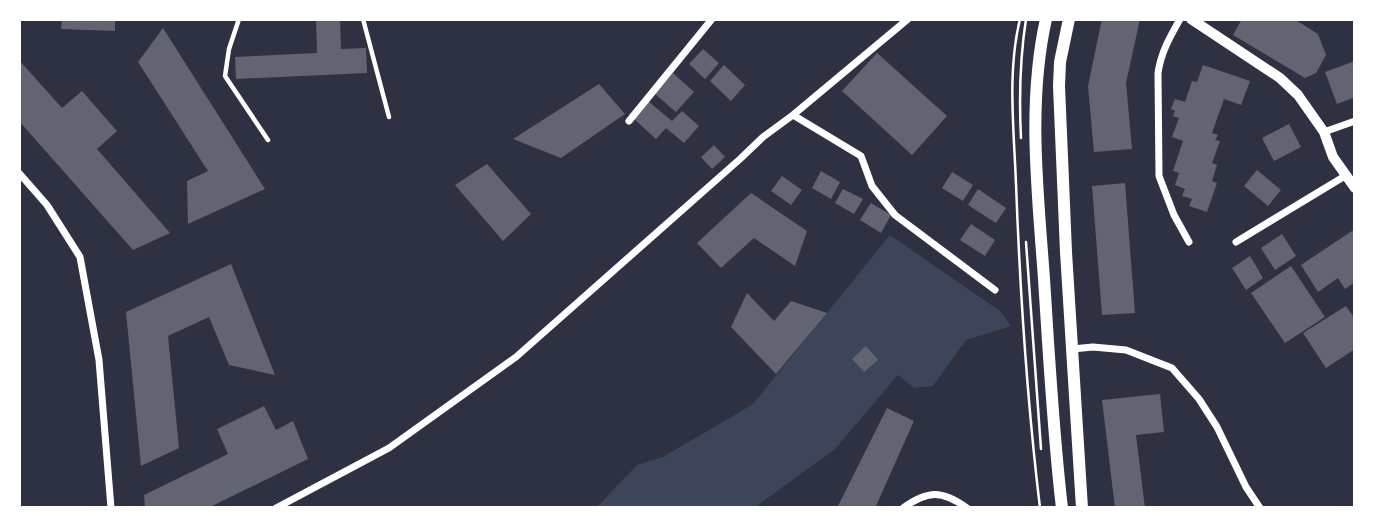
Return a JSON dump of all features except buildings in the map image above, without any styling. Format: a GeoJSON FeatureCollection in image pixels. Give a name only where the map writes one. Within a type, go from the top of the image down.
{"type":"FeatureCollection","features":[{"type":"Feature","properties":{"kind":"main road"},"geometry":{"type":"LineString","coordinates":[[1046,19],[1038,55],[1036,135],[1042,254],[1062,508]]}},
{"type":"Feature","properties":{"kind":"main road"},"geometry":{"type":"LineString","coordinates":[[1069,19],[1060,62],[1059,86],[1082,508]]}},
{"type":"Feature","properties":{"kind":"street"},"geometry":{"type":"LineString","coordinates":[[629,121],[712,19]]}},
{"type":"Feature","properties":{"kind":"street"},"geometry":{"type":"LineString","coordinates":[[276,508],[389,448],[516,357],[763,137],[908,19]]}},
{"type":"Feature","properties":{"kind":"street"},"geometry":{"type":"LineString","coordinates":[[1180,19],[1166,44],[1159,65],[1159,176],[1174,215],[1189,242]]}},
{"type":"Feature","properties":{"kind":"street"},"geometry":{"type":"LineString","coordinates":[[1191,19],[1280,78],[1298,95],[1324,132],[1333,157],[1355,188]]}},
{"type":"Feature","properties":{"kind":"street"},"geometry":{"type":"LineString","coordinates":[[793,115],[861,156],[872,186],[895,215],[995,289]]}},
{"type":"Feature","properties":{"kind":"street"},"geometry":{"type":"LineString","coordinates":[[1324,132],[1355,121]]}},
{"type":"Feature","properties":{"kind":"street"},"geometry":{"type":"LineString","coordinates":[[19,173],[47,205],[80,257],[99,360],[111,508]]}},
{"type":"Feature","properties":{"kind":"street"},"geometry":{"type":"LineString","coordinates":[[1236,242],[1345,176]]}},
{"type":"Feature","properties":{"kind":"street"},"geometry":{"type":"LineString","coordinates":[[1072,349],[1093,346],[1126,350],[1172,368],[1199,399],[1217,427],[1246,487],[1260,508]]}},
{"type":"Feature","properties":{"kind":"street"},"geometry":{"type":"LineString","coordinates":[[903,508],[915,499],[934,493],[967,508]]}},
{"type":"Feature","properties":{"kind":"lane"},"geometry":{"type":"LineString","coordinates":[[239,19],[229,49],[225,76],[268,140]]}},
{"type":"Feature","properties":{"kind":"lane"},"geometry":{"type":"LineString","coordinates":[[363,19],[389,117]]}},
{"type":"Feature","properties":{"kind":"path"},"geometry":{"type":"LineString","coordinates":[[1020,19],[1015,39],[1013,85],[1019,255],[1031,429],[1040,508]]}},
{"type":"Feature","properties":{"kind":"shaded area"},"geometry":{"type":"Polygon","coordinates":[[[890,235],[1000,311],[1011,326],[966,340],[933,386],[914,388],[898,375],[835,449],[754,508],[596,508],[637,465],[663,457],[753,404],[890,235]]]}}]}
